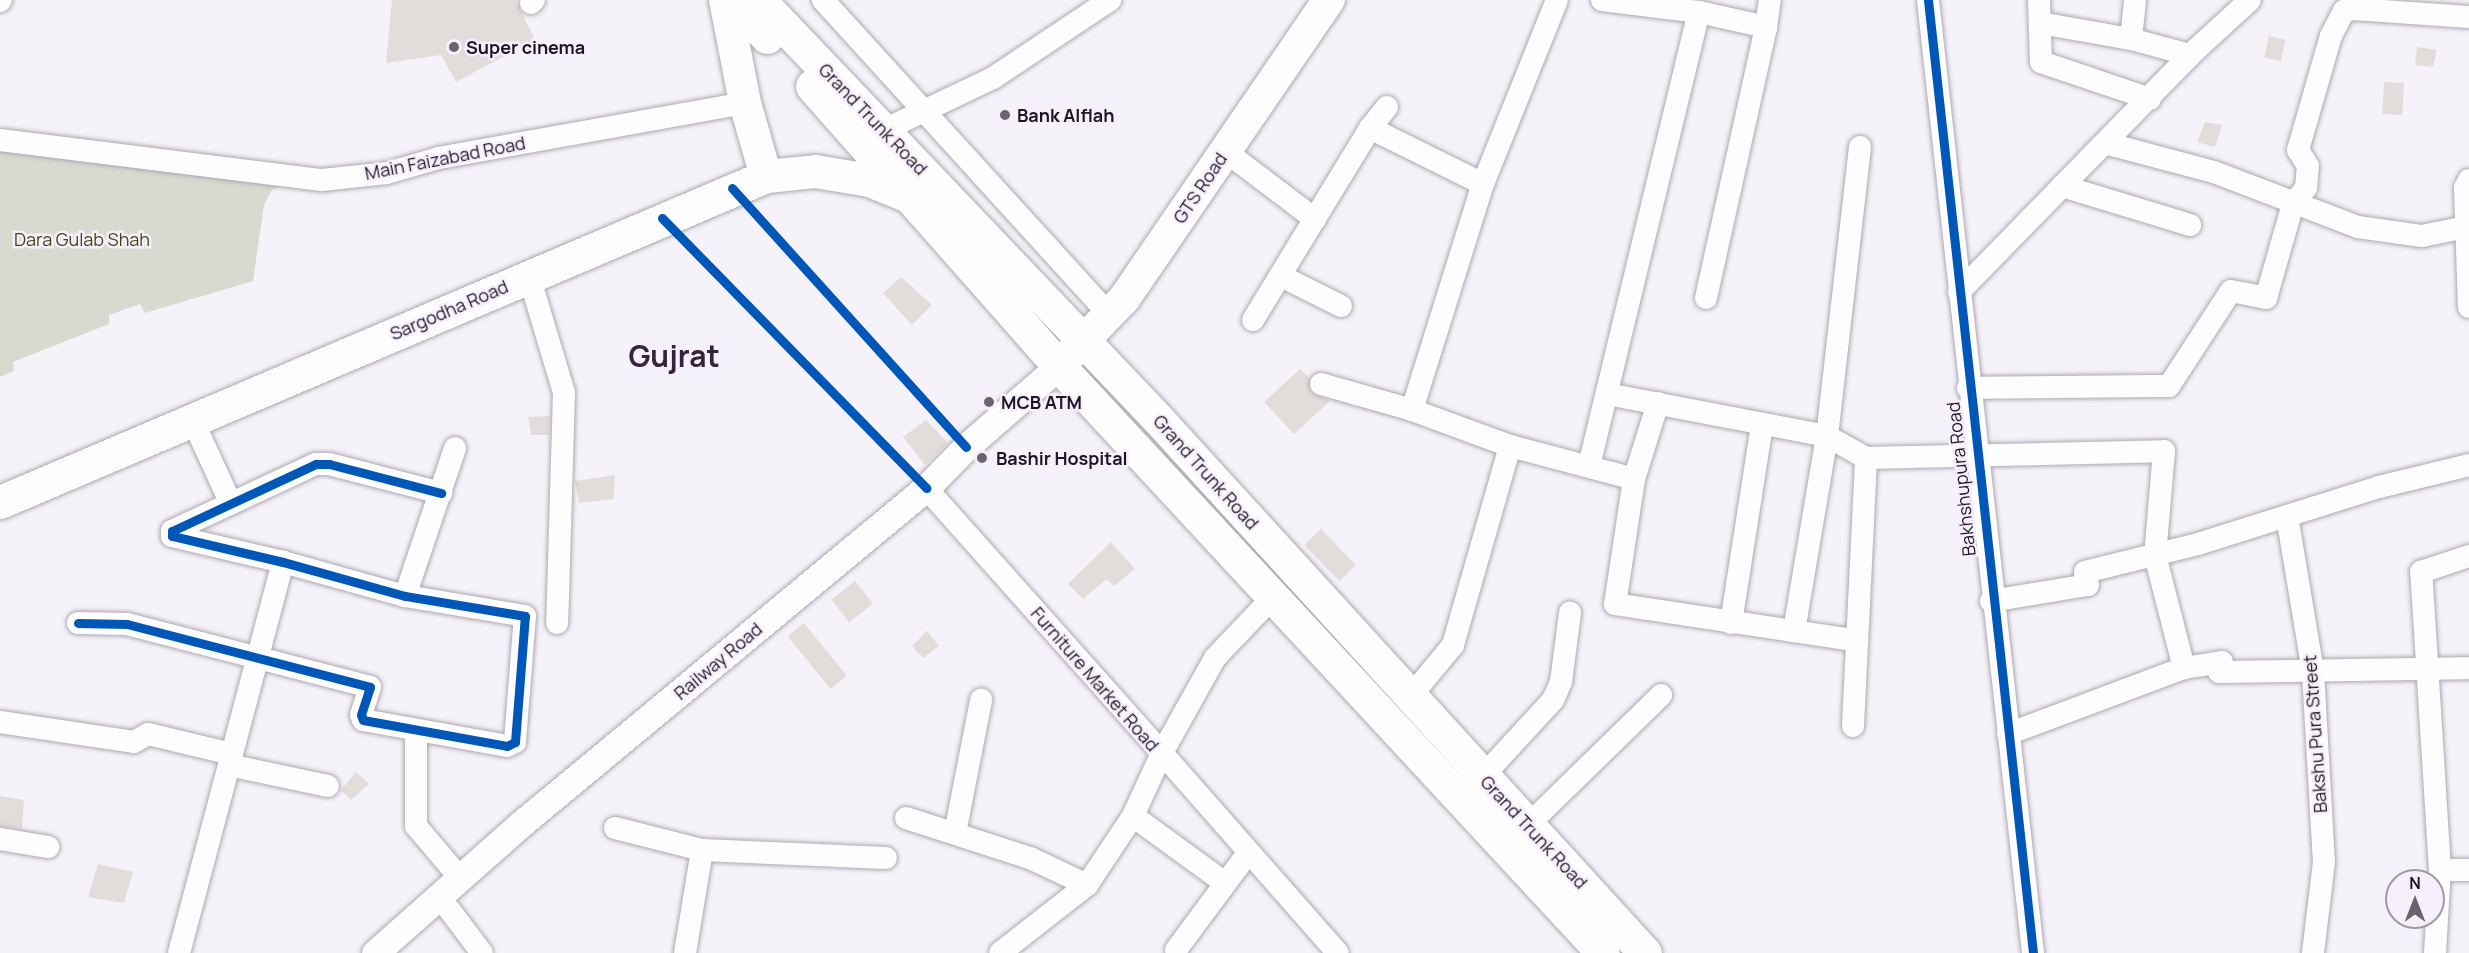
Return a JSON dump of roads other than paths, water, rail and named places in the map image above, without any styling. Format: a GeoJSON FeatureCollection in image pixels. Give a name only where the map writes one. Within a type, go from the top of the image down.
{"type":"FeatureCollection","features":[{"type":"Feature","properties":{"kind":"main road"},"geometry":{"type":"LineString","coordinates":[[725,0],[745,103],[766,176]]}},
{"type":"Feature","properties":{"kind":"main road","name":"Grand Trunk Road"},"geometry":{"type":"LineString","coordinates":[[732,0],[825,99],[905,195],[1059,366],[1603,953]]}},
{"type":"Feature","properties":{"kind":"main road","name":"Grand Trunk Road"},"geometry":{"type":"LineString","coordinates":[[759,0],[1086,343],[1644,953]]}},
{"type":"Feature","properties":{"kind":"main road","name":"GTS Road"},"geometry":{"type":"LineString","coordinates":[[1059,366],[1112,316],[1329,0]]}},
{"type":"Feature","properties":{"kind":"main road","name":"Sargodha Road"},"geometry":{"type":"LineString","coordinates":[[0,502],[766,176],[815,171],[869,180],[905,195]]}},
{"type":"Feature","properties":{"kind":"street"},"geometry":{"type":"LineString","coordinates":[[823,0],[1112,316]]}},
{"type":"Feature","properties":{"kind":"street"},"geometry":{"type":"LineString","coordinates":[[884,130],[993,78],[1110,0]]}},
{"type":"Feature","properties":{"kind":"street"},"geometry":{"type":"LineString","coordinates":[[1412,410],[1483,184],[1557,0]]}},
{"type":"Feature","properties":{"kind":"street"},"geometry":{"type":"LineString","coordinates":[[1602,0],[1700,12],[1766,27]]}},
{"type":"Feature","properties":{"kind":"street"},"geometry":{"type":"LineString","coordinates":[[1706,298],[1770,0]]}},
{"type":"Feature","properties":{"kind":"street","name":"Bakhshupura Road"},"geometry":{"type":"LineString","coordinates":[[1928,0],[1991,601],[2033,953]]}},
{"type":"Feature","properties":{"kind":"street"},"geometry":{"type":"LineString","coordinates":[[2039,0],[2041,62],[2150,99]]}},
{"type":"Feature","properties":{"kind":"street"},"geometry":{"type":"LineString","coordinates":[[2131,39],[2135,0]]}},
{"type":"Feature","properties":{"kind":"street"},"geometry":{"type":"LineString","coordinates":[[1959,292],[2190,56],[2250,0]]}},
{"type":"Feature","properties":{"kind":"street"},"geometry":{"type":"LineString","coordinates":[[1968,388],[2169,386],[2231,291],[2266,298],[2293,204],[2306,188],[2308,166],[2298,150],[2331,36],[2344,11],[2355,5],[2469,17]]}},
{"type":"Feature","properties":{"kind":"street"},"geometry":{"type":"LineString","coordinates":[[1589,466],[1700,12]]}},
{"type":"Feature","properties":{"kind":"street"},"geometry":{"type":"LineString","coordinates":[[2040,23],[2131,39],[2190,56]]}},
{"type":"Feature","properties":{"kind":"street","name":"Main Faizabad Road"},"geometry":{"type":"LineString","coordinates":[[0,140],[322,180],[387,173],[439,158],[745,103]]}},
{"type":"Feature","properties":{"kind":"street"},"geometry":{"type":"LineString","coordinates":[[1253,321],[1370,128],[1387,107]]}},
{"type":"Feature","properties":{"kind":"street"},"geometry":{"type":"LineString","coordinates":[[1370,128],[1483,184]]}},
{"type":"Feature","properties":{"kind":"street"},"geometry":{"type":"LineString","coordinates":[[2105,143],[2214,172],[2358,227],[2422,236],[2466,227]]}},
{"type":"Feature","properties":{"kind":"street"},"geometry":{"type":"LineString","coordinates":[[1794,631],[1827,436],[1860,147]]}},
{"type":"Feature","properties":{"kind":"street"},"geometry":{"type":"LineString","coordinates":[[1225,151],[1315,219]]}},
{"type":"Feature","properties":{"kind":"street"},"geometry":{"type":"LineString","coordinates":[[2469,180],[2465,188],[2469,307]]}},
{"type":"Feature","properties":{"kind":"street"},"geometry":{"type":"LineString","coordinates":[[2062,186],[2190,225]]}},
{"type":"Feature","properties":{"kind":"street"},"geometry":{"type":"LineString","coordinates":[[529,276],[564,393],[557,622]]}},
{"type":"Feature","properties":{"kind":"street"},"geometry":{"type":"LineString","coordinates":[[1281,276],[1341,306]]}},
{"type":"Feature","properties":{"kind":"street","name":"Railway Road"},"geometry":{"type":"LineString","coordinates":[[375,953],[460,878],[926,488],[966,447],[1059,366]]}},
{"type":"Feature","properties":{"kind":"street"},"geometry":{"type":"LineString","coordinates":[[1321,384],[1412,410],[1510,446],[1634,479]]}},
{"type":"Feature","properties":{"kind":"street"},"geometry":{"type":"LineString","coordinates":[[1607,394],[1827,436],[1866,458],[2164,451],[2155,555],[2184,668]]}},
{"type":"Feature","properties":{"kind":"street"},"geometry":{"type":"LineString","coordinates":[[1658,403],[1634,479],[1615,604],[1854,640]]}},
{"type":"Feature","properties":{"kind":"street"},"geometry":{"type":"LineString","coordinates":[[193,421],[230,502]]}},
{"type":"Feature","properties":{"kind":"street"},"geometry":{"type":"LineString","coordinates":[[1731,623],[1762,423]]}},
{"type":"Feature","properties":{"kind":"street"},"geometry":{"type":"LineString","coordinates":[[1410,697],[1453,645],[1510,446]]}},
{"type":"Feature","properties":{"kind":"street"},"geometry":{"type":"LineString","coordinates":[[405,596],[455,448]]}},
{"type":"Feature","properties":{"kind":"street"},"geometry":{"type":"LineString","coordinates":[[1853,726],[1854,640],[1866,458]]}},
{"type":"Feature","properties":{"kind":"street"},"geometry":{"type":"LineString","coordinates":[[78,624],[127,624],[370,687],[361,718],[416,731],[507,746],[515,741],[525,615],[405,596],[283,562],[172,536],[172,531],[230,502],[322,463],[441,493]]}},
{"type":"Feature","properties":{"kind":"street"},"geometry":{"type":"LineString","coordinates":[[1991,601],[2088,585],[2085,572],[2155,555],[2469,465]]}},
{"type":"Feature","properties":{"kind":"street","name":"Furniture Market Road"},"geometry":{"type":"LineString","coordinates":[[926,488],[1162,753],[1133,816],[1088,885],[1002,952]]}},
{"type":"Feature","properties":{"kind":"street","name":"Bakshu Pura Street"},"geometry":{"type":"LineString","coordinates":[[2287,516],[2313,672],[2324,862],[2313,953]]}},
{"type":"Feature","properties":{"kind":"street"},"geometry":{"type":"LineString","coordinates":[[2440,869],[2421,572],[2469,556]]}},
{"type":"Feature","properties":{"kind":"street"},"geometry":{"type":"LineString","coordinates":[[179,953],[283,562]]}},
{"type":"Feature","properties":{"kind":"street"},"geometry":{"type":"LineString","coordinates":[[1274,596],[1215,658],[1162,753],[1338,953]]}},
{"type":"Feature","properties":{"kind":"street"},"geometry":{"type":"LineString","coordinates":[[1483,776],[1553,700],[1561,682],[1570,613]]}},
{"type":"Feature","properties":{"kind":"street"},"geometry":{"type":"LineString","coordinates":[[2008,735],[2184,668],[2222,662],[2219,672],[2313,672],[2427,666],[2469,668]]}},
{"type":"Feature","properties":{"kind":"street"},"geometry":{"type":"LineString","coordinates":[[1528,825],[1661,695]]}},
{"type":"Feature","properties":{"kind":"street"},"geometry":{"type":"LineString","coordinates":[[955,833],[981,700]]}},
{"type":"Feature","properties":{"kind":"street"},"geometry":{"type":"LineString","coordinates":[[0,722],[134,742],[148,734],[230,760],[328,786]]}},
{"type":"Feature","properties":{"kind":"street"},"geometry":{"type":"LineString","coordinates":[[416,731],[416,826],[460,878]]}},
{"type":"Feature","properties":{"kind":"street"},"geometry":{"type":"LineString","coordinates":[[1133,816],[1226,883]]}},
{"type":"Feature","properties":{"kind":"street"},"geometry":{"type":"LineString","coordinates":[[906,818],[1030,858],[1088,885]]}},
{"type":"Feature","properties":{"kind":"street"},"geometry":{"type":"LineString","coordinates":[[615,828],[702,850],[886,858]]}},
{"type":"Feature","properties":{"kind":"street"},"geometry":{"type":"LineString","coordinates":[[0,839],[48,847]]}},
{"type":"Feature","properties":{"kind":"street"},"geometry":{"type":"LineString","coordinates":[[685,953],[702,850]]}},
{"type":"Feature","properties":{"kind":"street"},"geometry":{"type":"LineString","coordinates":[[1177,952],[1248,852]]}},
{"type":"Feature","properties":{"kind":"street"},"geometry":{"type":"LineString","coordinates":[[2445,870],[2469,870]]}},
{"type":"Feature","properties":{"kind":"street"},"geometry":{"type":"LineString","coordinates":[[439,896],[482,953]]}},
{"type":"Feature","properties":{"kind":"street"},"geometry":{"type":"LineString","coordinates":[[2435,953],[2436,929]]}},
{"type":"Feature","properties":{"kind":"place","name":"Super cinema"},"geometry":{"type":"Point","coordinates":[454,47]}},
{"type":"Feature","properties":{"kind":"place","name":"Bank Alflah"},"geometry":{"type":"Point","coordinates":[1005,115]}},
{"type":"Feature","properties":{"kind":"place","name":"MCB ATM"},"geometry":{"type":"Point","coordinates":[989,402]}},
{"type":"Feature","properties":{"kind":"place","name":"Bashir Hospital"},"geometry":{"type":"Point","coordinates":[982,458]}},
{"type":"Feature","properties":{"kind":"district","name":"Gujrat"},"geometry":{"type":"Point","coordinates":[674,356]}},
{"type":"Feature","properties":{"kind":"park label","name":"Dara Gulab Shah"},"geometry":{"type":"Point","coordinates":[82,239]}}]}
